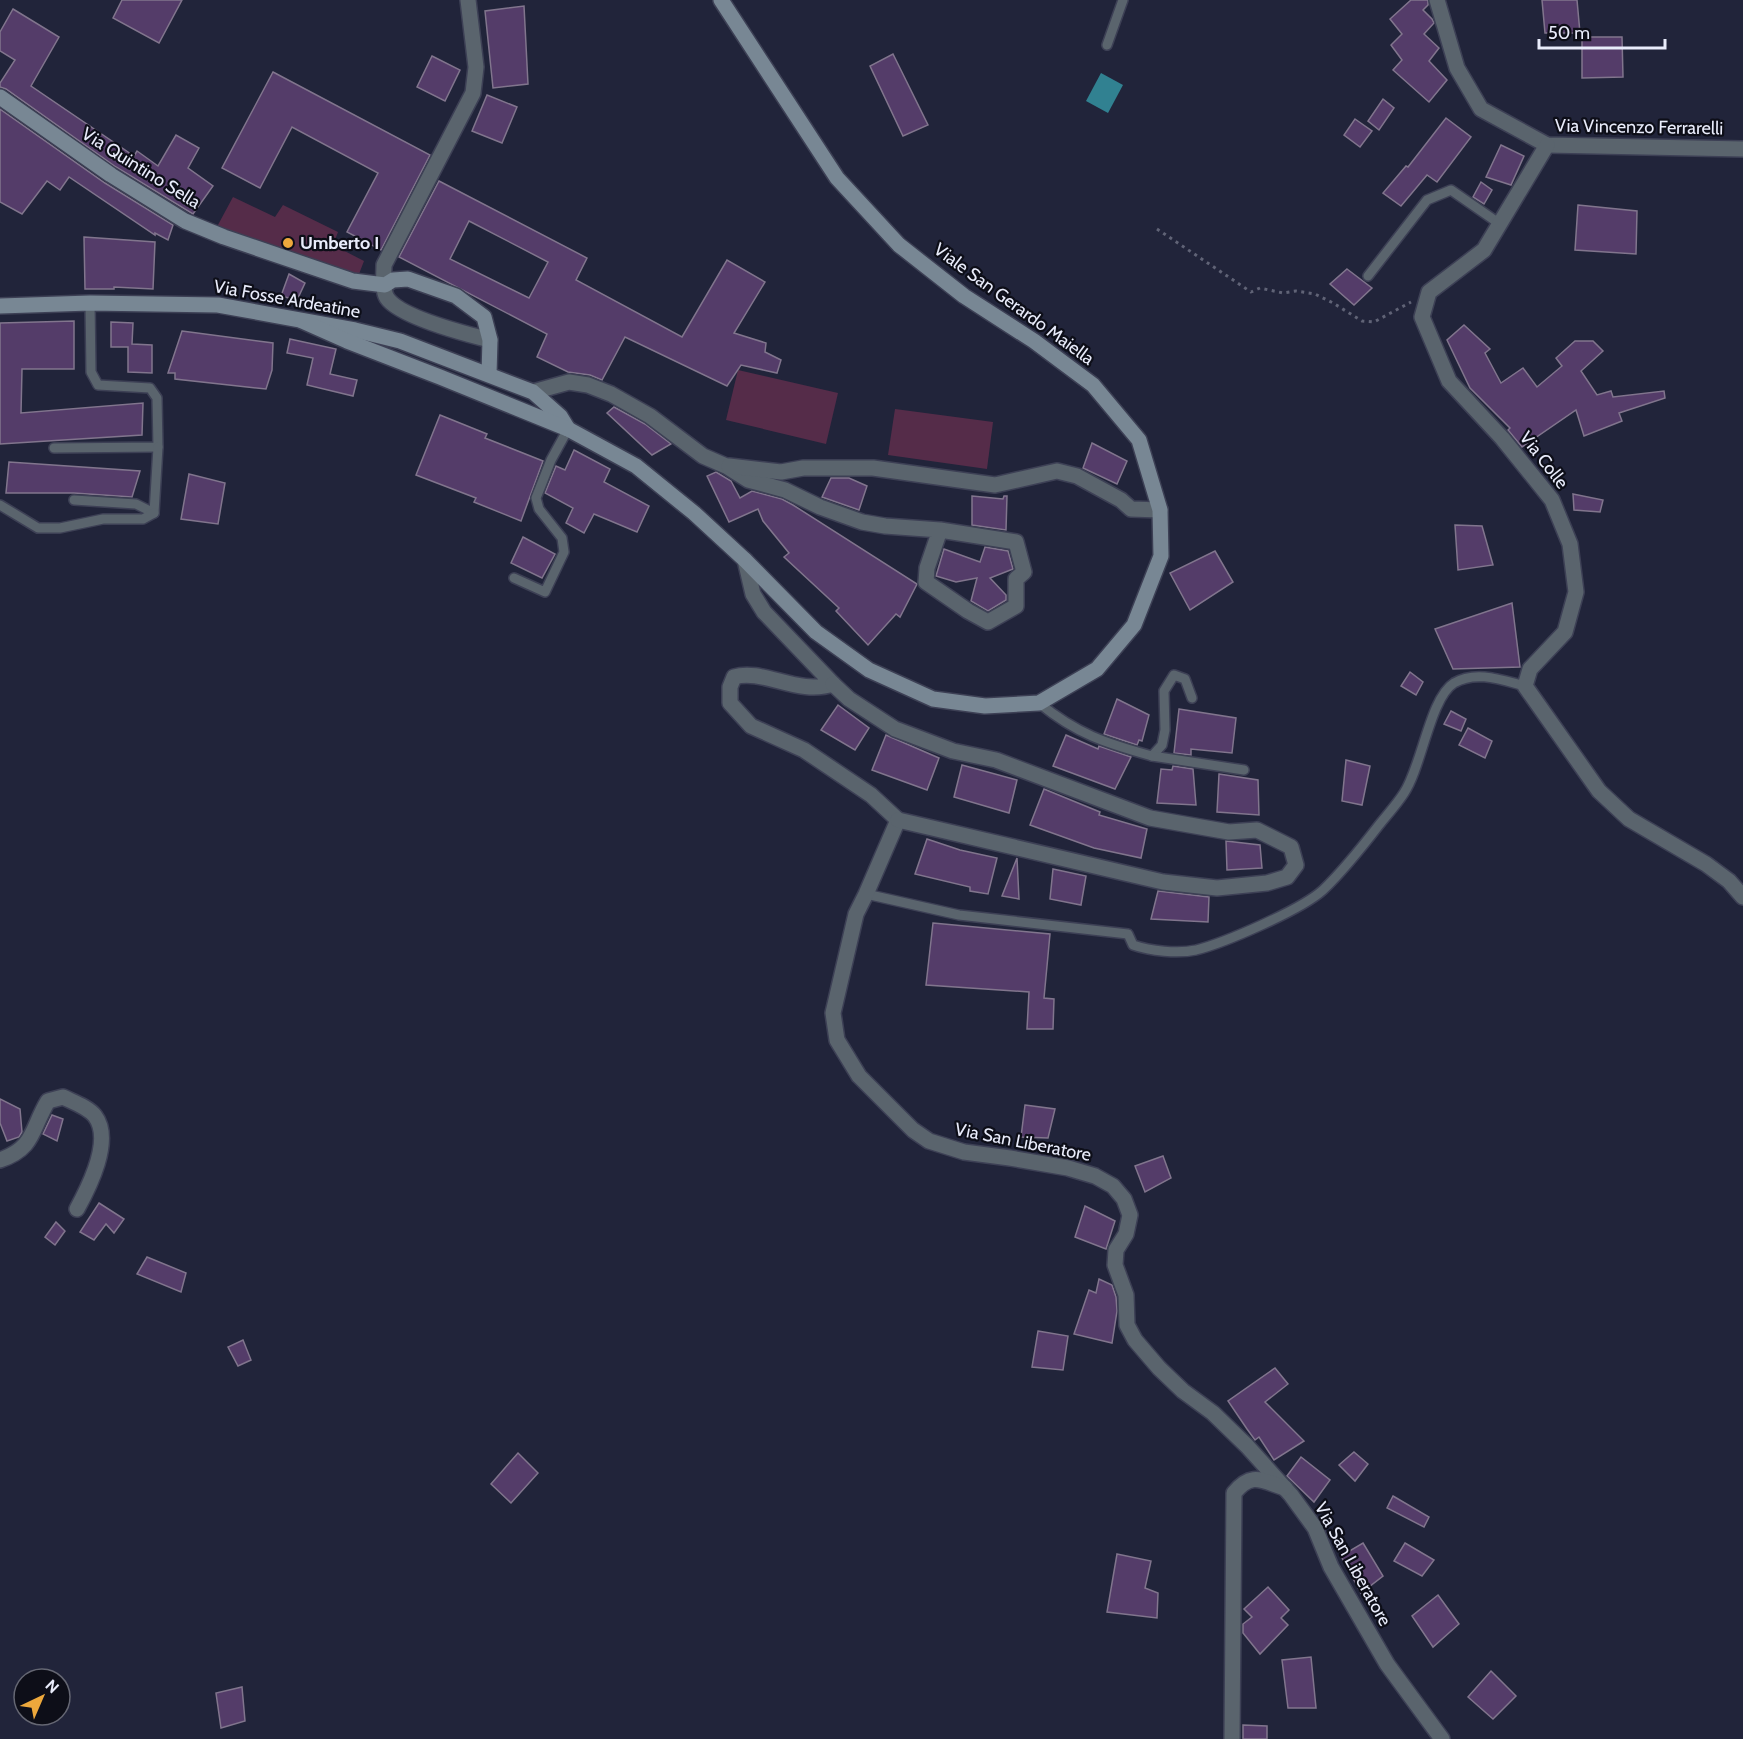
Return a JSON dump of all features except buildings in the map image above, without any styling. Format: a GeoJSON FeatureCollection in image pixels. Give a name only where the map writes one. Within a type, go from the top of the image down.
{"type":"FeatureCollection","features":[{"type":"Feature","properties":{"kind":"main road","name":"Viale San Gerardo Maiella"},"geometry":{"type":"LineString","coordinates":[[533,392],[560,416],[568,429],[636,466],[694,513],[745,560],[816,632],[869,670],[933,699],[985,706],[1039,703],[1097,669],[1134,625],[1161,556],[1160,510],[1139,440],[1094,386],[1034,341],[964,296],[899,245],[837,178],[721,0]]}},
{"type":"Feature","properties":{"kind":"main road","name":"Via Quintino Sella"},"geometry":{"type":"LineString","coordinates":[[0,98],[111,175],[185,221],[224,237],[353,281],[385,285],[393,280],[408,279],[456,296],[484,316],[490,340],[489,374]]}},
{"type":"Feature","properties":{"kind":"main road","name":"Via Fosse Ardeatine"},"geometry":{"type":"LineString","coordinates":[[0,306],[90,303],[218,305],[355,330],[400,341],[533,392]]}},
{"type":"Feature","properties":{"kind":"main road"},"geometry":{"type":"LineString","coordinates":[[302,321],[568,429]]}},
{"type":"Feature","properties":{"kind":"street"},"geometry":{"type":"LineString","coordinates":[[468,0],[476,67],[473,93],[384,265],[385,285],[386,297],[400,310],[463,333],[490,340]]}},
{"type":"Feature","properties":{"kind":"street","name":"Via Vincenzo Ferrarelli"},"geometry":{"type":"LineString","coordinates":[[1437,0],[1457,68],[1481,109],[1547,145],[1743,149]]}},
{"type":"Feature","properties":{"kind":"street"},"geometry":{"type":"LineString","coordinates":[[1429,292],[1484,250],[1547,145]]}},
{"type":"Feature","properties":{"kind":"street","name":"Via Colle"},"geometry":{"type":"LineString","coordinates":[[1429,292],[1422,317],[1449,381],[1502,438],[1552,500],[1570,544],[1576,592],[1565,632],[1530,669],[1525,686]]}},
{"type":"Feature","properties":{"kind":"street"},"geometry":{"type":"LineString","coordinates":[[533,392],[569,382],[588,385],[611,393],[650,416],[703,456],[726,466],[748,480],[785,490],[820,507],[862,522],[940,530],[1016,542],[1024,572],[1016,579],[1017,606],[988,622],[926,582],[927,568],[940,530]]}},
{"type":"Feature","properties":{"kind":"street"},"geometry":{"type":"LineString","coordinates":[[726,466],[781,472],[804,468],[873,468],[995,485],[1057,471],[1077,476],[1131,509],[1160,510]]}},
{"type":"Feature","properties":{"kind":"street"},"geometry":{"type":"LineString","coordinates":[[745,560],[753,594],[764,612],[849,699],[895,729],[953,751],[996,760],[1150,818],[1229,832],[1257,830],[1291,848],[1296,865],[1287,877],[1266,883],[1217,888],[1163,882],[898,820],[871,795],[804,750],[751,726],[730,703],[730,687],[734,677],[745,674],[792,686],[824,687],[833,684]]}},
{"type":"Feature","properties":{"kind":"street"},"geometry":{"type":"LineString","coordinates":[[1525,686],[1599,791],[1629,819],[1706,864],[1729,881],[1743,897]]}},
{"type":"Feature","properties":{"kind":"street","name":"Via San Liberatore"},"geometry":{"type":"LineString","coordinates":[[898,820],[856,914],[833,1013],[837,1040],[859,1076],[887,1106],[929,1141],[964,1152],[1068,1168],[1095,1176],[1113,1186],[1124,1199],[1130,1215],[1126,1234],[1116,1250],[1115,1265],[1126,1295],[1127,1325],[1159,1368],[1183,1391],[1213,1413],[1247,1446],[1285,1488],[1315,1527],[1330,1567],[1387,1664],[1442,1739]]}},
{"type":"Feature","properties":{"kind":"street"},"geometry":{"type":"LineString","coordinates":[[0,1160],[24,1148],[33,1135],[40,1114],[48,1101],[63,1097],[81,1106],[95,1116],[101,1132],[100,1150],[87,1190],[77,1209]]}},
{"type":"Feature","properties":{"kind":"street"},"geometry":{"type":"LineString","coordinates":[[1232,1739],[1234,1494],[1243,1482],[1254,1479],[1285,1488]]}},
{"type":"Feature","properties":{"kind":"lane"},"geometry":{"type":"LineString","coordinates":[[1107,45],[1123,0]]}},
{"type":"Feature","properties":{"kind":"lane"},"geometry":{"type":"LineString","coordinates":[[1368,276],[1427,200],[1451,190],[1500,224]]}},
{"type":"Feature","properties":{"kind":"lane"},"geometry":{"type":"LineString","coordinates":[[90,303],[91,372],[98,384],[150,388],[157,398],[158,447],[154,513]]}},
{"type":"Feature","properties":{"kind":"lane"},"geometry":{"type":"LineString","coordinates":[[514,578],[545,592],[564,552],[562,538],[539,509],[536,498],[551,460],[568,429]]}},
{"type":"Feature","properties":{"kind":"lane"},"geometry":{"type":"LineString","coordinates":[[54,448],[158,447]]}},
{"type":"Feature","properties":{"kind":"lane"},"geometry":{"type":"LineString","coordinates":[[74,500],[136,504],[154,513]]}},
{"type":"Feature","properties":{"kind":"lane"},"geometry":{"type":"LineString","coordinates":[[0,505],[38,528],[60,528],[103,519],[143,519],[154,513]]}},
{"type":"Feature","properties":{"kind":"lane"},"geometry":{"type":"LineString","coordinates":[[1152,756],[1162,745],[1165,730],[1164,691],[1174,675],[1185,679],[1192,698]]}},
{"type":"Feature","properties":{"kind":"lane"},"geometry":{"type":"LineString","coordinates":[[866,894],[958,915],[1128,934],[1133,945],[1148,950],[1194,950],[1226,940],[1284,914],[1321,891],[1365,843],[1404,794],[1414,774],[1439,699],[1454,683],[1473,676],[1525,686]]}},
{"type":"Feature","properties":{"kind":"lane"},"geometry":{"type":"LineString","coordinates":[[1039,703],[1061,721],[1090,737],[1152,756],[1244,770]]}},
{"type":"Feature","properties":{"kind":"path"},"geometry":{"type":"LineString","coordinates":[[1157,229],[1251,292],[1260,288],[1283,293],[1296,291],[1315,294],[1362,321],[1374,322],[1429,292]]}},
{"type":"Feature","properties":{"kind":"shaded area"},"geometry":{"type":"Polygon","coordinates":[[[1101,73],[1123,85],[1108,113],[1086,101],[1101,73]]]}},
{"type":"Feature","properties":{"kind":"shaded area"},"geometry":{"type":"Polygon","coordinates":[[[233,197],[275,217],[283,205],[338,232],[333,245],[364,261],[359,274],[342,272],[212,236],[233,197]]]}},
{"type":"Feature","properties":{"kind":"shaded area"},"geometry":{"type":"Polygon","coordinates":[[[738,370],[838,393],[826,444],[726,420],[738,370]]]}},
{"type":"Feature","properties":{"kind":"shaded area"},"geometry":{"type":"Polygon","coordinates":[[[895,409],[993,422],[987,469],[888,455],[895,409]]]}},
{"type":"Feature","properties":{"kind":"place","name":"Umberto I"},"geometry":{"type":"Point","coordinates":[288,243]}}]}
